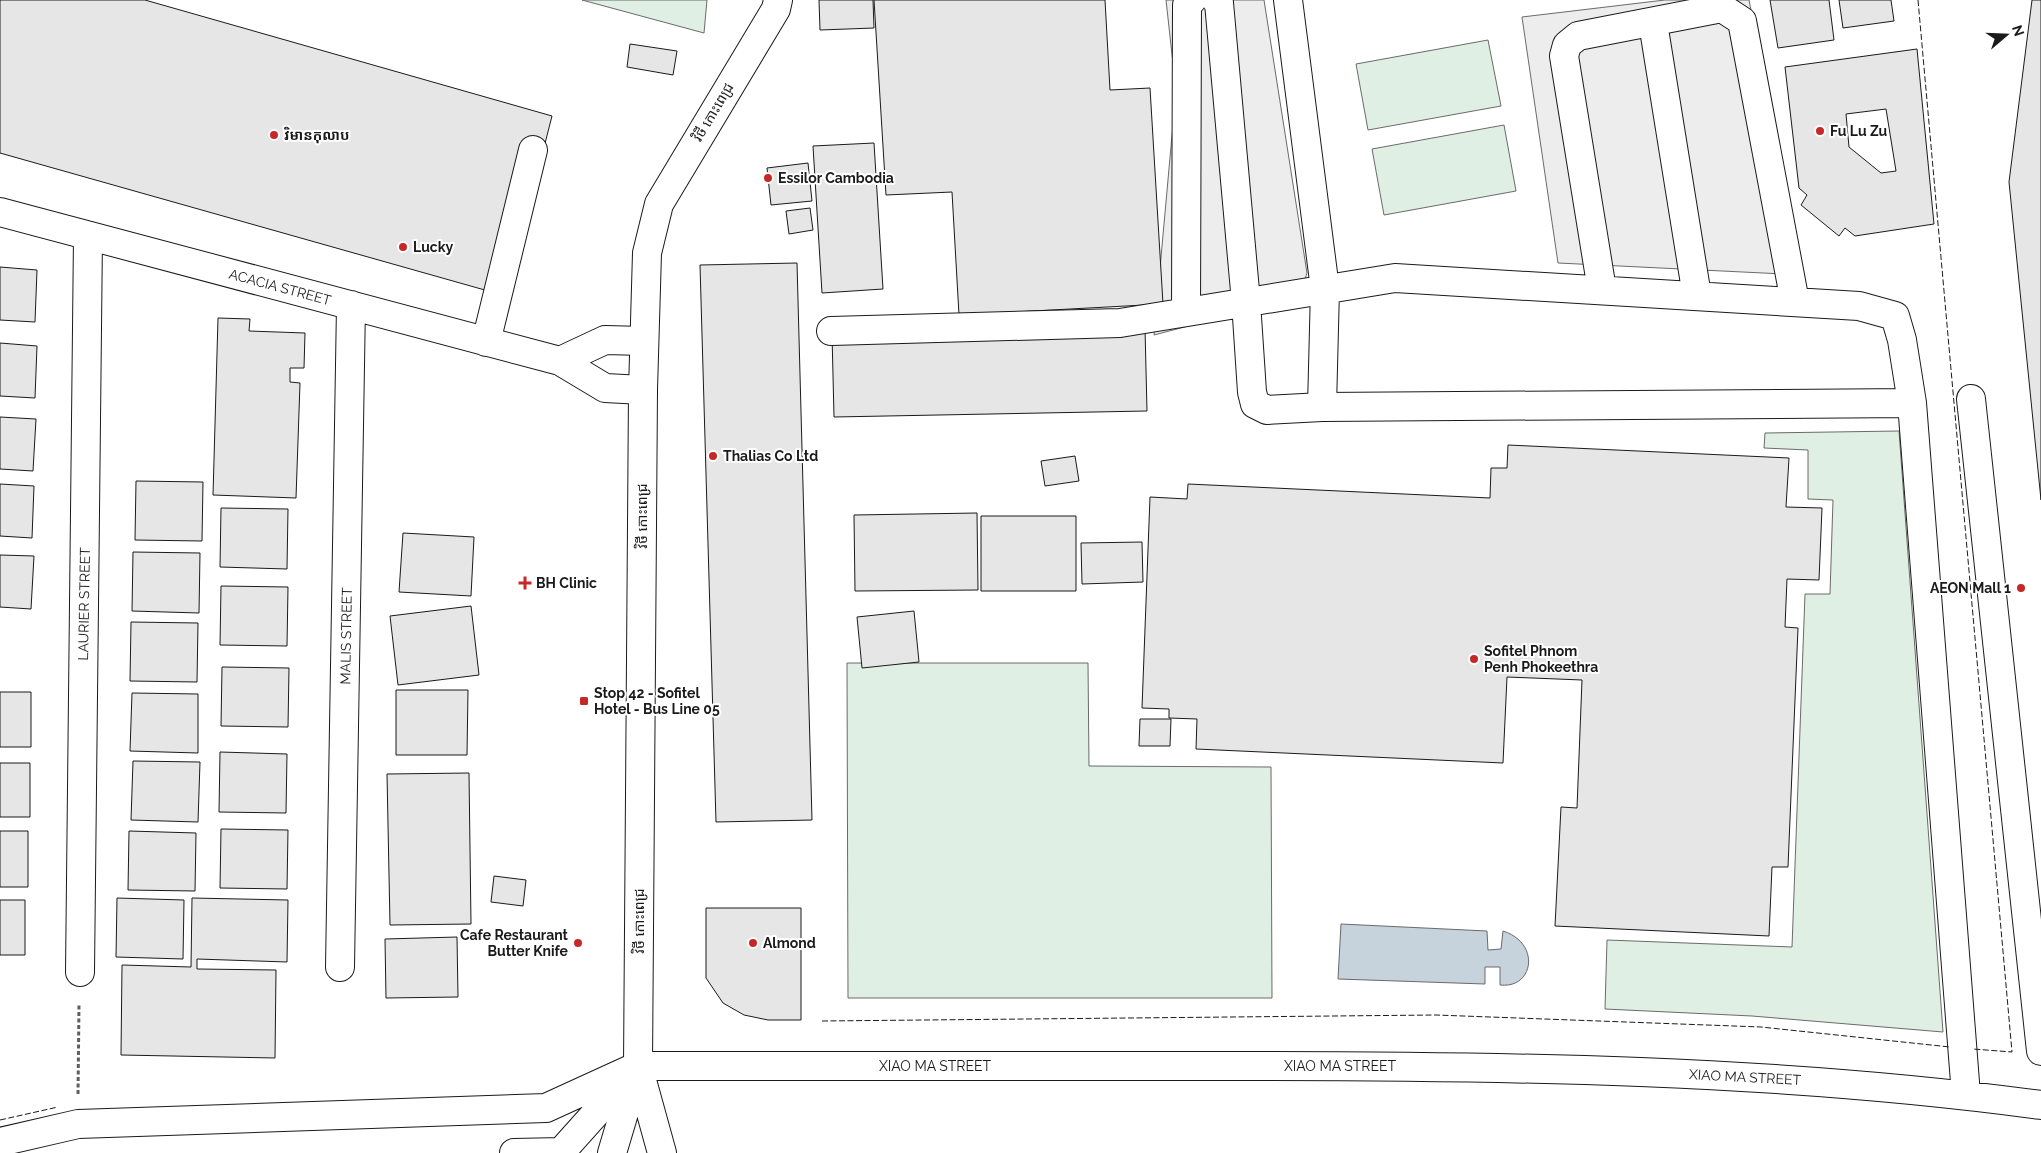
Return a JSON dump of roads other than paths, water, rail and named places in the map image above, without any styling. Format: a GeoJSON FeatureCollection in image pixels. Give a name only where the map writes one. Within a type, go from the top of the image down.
{"type":"FeatureCollection","features":[{"type":"Feature","properties":{"kind":"street","name":"វិថី កោះពេជ្រ"},"geometry":{"type":"LineString","coordinates":[[662,1153],[638,1066],[643,390],[647,253],[659,204],[776,9],[778,0]]}},
{"type":"Feature","properties":{"kind":"street"},"geometry":{"type":"LineString","coordinates":[[1186,312],[1188,5],[1192,0]]}},
{"type":"Feature","properties":{"kind":"street"},"geometry":{"type":"LineString","coordinates":[[1216,0],[1219,3],[1246,302],[1252,392],[1255,404],[1267,410],[1322,407],[1912,403]]}},
{"type":"Feature","properties":{"kind":"street"},"geometry":{"type":"LineString","coordinates":[[1288,0],[1325,289],[1322,407]]}},
{"type":"Feature","properties":{"kind":"street"},"geometry":{"type":"LineString","coordinates":[[1602,290],[1564,56],[1567,45],[1578,36],[1653,23],[1722,8],[1742,21],[1795,302]]}},
{"type":"Feature","properties":{"kind":"street"},"geometry":{"type":"LineString","coordinates":[[1653,23],[1698,296]]}},
{"type":"Feature","properties":{"kind":"street"},"geometry":{"type":"LineString","coordinates":[[486,342],[533,150]]}},
{"type":"Feature","properties":{"kind":"street","name":"ACACIA STREET"},"geometry":{"type":"LineString","coordinates":[[0,212],[560,361],[605,388],[643,390]]}},
{"type":"Feature","properties":{"kind":"street","name":"LAURIER STREET"},"geometry":{"type":"LineString","coordinates":[[80,972],[88,236]]}},
{"type":"Feature","properties":{"kind":"street"},"geometry":{"type":"LineString","coordinates":[[831,331],[1120,323],[1395,278],[1859,306],[1895,316],[1902,340],[1912,403],[1966,1095]]}},
{"type":"Feature","properties":{"kind":"street","name":"MALIS STREET"},"geometry":{"type":"LineString","coordinates":[[340,967],[351,305]]}},
{"type":"Feature","properties":{"kind":"street"},"geometry":{"type":"LineString","coordinates":[[560,361],[605,340],[644,341]]}},
{"type":"Feature","properties":{"kind":"street"},"geometry":{"type":"LineString","coordinates":[[1971,399],[2041,1051]]}},
{"type":"Feature","properties":{"kind":"street","name":"វិថី កោះពេជ្រ"},"geometry":{"type":"LineString","coordinates":[[612,1153],[638,1066]]}},
{"type":"Feature","properties":{"kind":"street"},"geometry":{"type":"LineString","coordinates":[[0,1142],[78,1124],[546,1108],[638,1066]]}},
{"type":"Feature","properties":{"kind":"street"},"geometry":{"type":"LineString","coordinates":[[514,1153],[561,1152],[638,1066]]}},
{"type":"Feature","properties":{"kind":"street","name":"XIAO MA STREET"},"geometry":{"type":"LineString","coordinates":[[638,1066],[1436,1066],[1746,1075],[1966,1095],[2041,1105]]}},
{"type":"Feature","properties":{"kind":"place","name":"Fu Lu Zu"},"geometry":{"type":"Point","coordinates":[1820,131]}},
{"type":"Feature","properties":{"kind":"place","name":"វិមានកុលាប"},"geometry":{"type":"Point","coordinates":[274,135]}},
{"type":"Feature","properties":{"kind":"place","name":"Essilor Cambodia"},"geometry":{"type":"Point","coordinates":[768,178]}},
{"type":"Feature","properties":{"kind":"place","name":"Lucky"},"geometry":{"type":"Point","coordinates":[403,247]}},
{"type":"Feature","properties":{"kind":"place","name":"Thalias Co Ltd"},"geometry":{"type":"Point","coordinates":[713,456]}},
{"type":"Feature","properties":{"kind":"place","name":"BH Clinic"},"geometry":{"type":"Point","coordinates":[525,583]}},
{"type":"Feature","properties":{"kind":"place","name":"AEON Mall 1"},"geometry":{"type":"Point","coordinates":[2021,588]}},
{"type":"Feature","properties":{"kind":"place","name":"Sofitel Phnom Penh Phokeethra"},"geometry":{"type":"Point","coordinates":[1474,659]}},
{"type":"Feature","properties":{"kind":"place","name":"Stop 42 - Sofitel Hotel - Bus Line 05"},"geometry":{"type":"Point","coordinates":[584,701]}},
{"type":"Feature","properties":{"kind":"place","name":"Cafe Restaurant Butter Knife"},"geometry":{"type":"Point","coordinates":[578,943]}},
{"type":"Feature","properties":{"kind":"place","name":"Almond"},"geometry":{"type":"Point","coordinates":[753,943]}}]}
